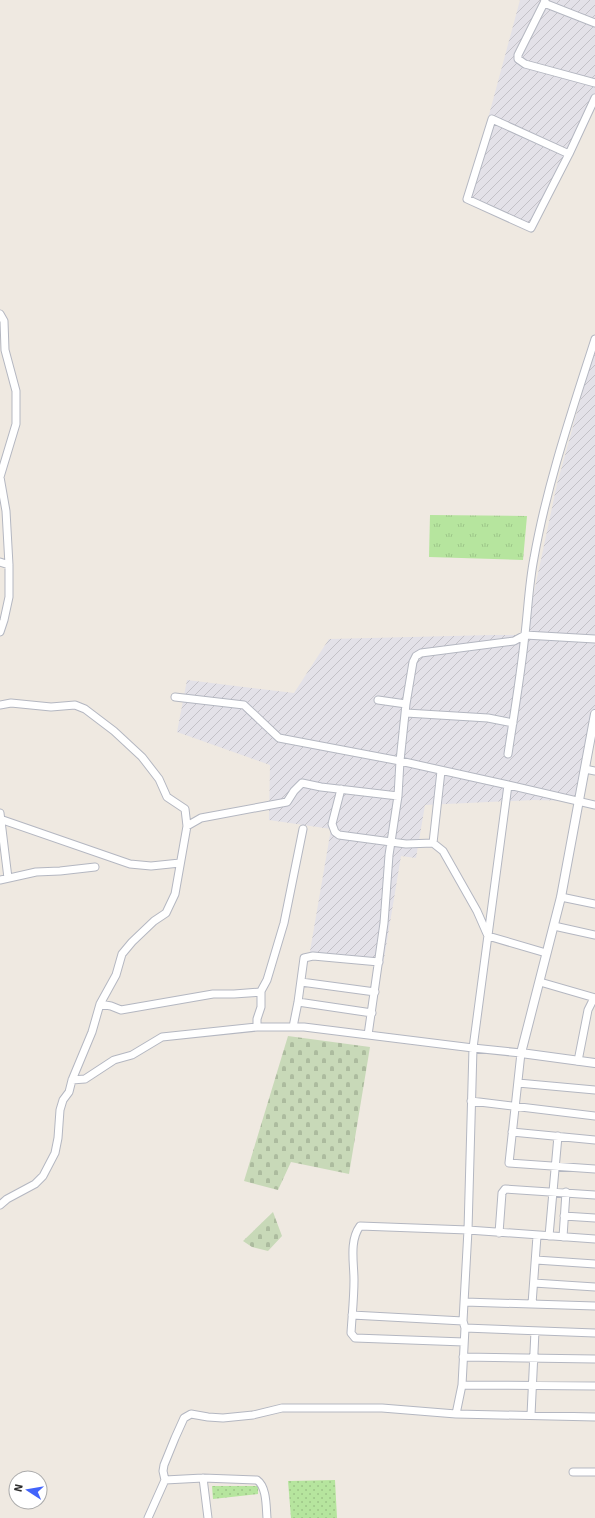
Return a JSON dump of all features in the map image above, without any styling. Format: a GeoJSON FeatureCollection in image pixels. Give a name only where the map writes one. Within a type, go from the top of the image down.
{"type":"FeatureCollection","features":[{"type":"Feature","properties":{"kind":"street"},"geometry":{"type":"LineString","coordinates":[[595,23],[544,2],[518,55],[518,59],[525,64],[595,83]]}},
{"type":"Feature","properties":{"kind":"street"},"geometry":{"type":"LineString","coordinates":[[569,154],[492,119],[466,199],[531,228],[569,154],[595,98]]}},
{"type":"Feature","properties":{"kind":"street"},"geometry":{"type":"LineString","coordinates":[[0,314],[4,321],[5,350],[16,391],[16,424],[0,477],[6,511],[9,566],[9,597],[0,632]]}},
{"type":"Feature","properties":{"kind":"street"},"geometry":{"type":"LineString","coordinates":[[508,754],[534,560],[546,505],[575,401],[595,339]]}},
{"type":"Feature","properties":{"kind":"street"},"geometry":{"type":"LineString","coordinates":[[0,562],[9,566]]}},
{"type":"Feature","properties":{"kind":"street"},"geometry":{"type":"LineString","coordinates":[[368,1035],[384,923],[391,842],[398,796],[406,704],[413,662],[416,656],[421,653],[514,641],[525,635],[595,638]]}},
{"type":"Feature","properties":{"kind":"street"},"geometry":{"type":"LineString","coordinates":[[175,697],[244,705],[279,738],[400,761],[595,805]]}},
{"type":"Feature","properties":{"kind":"street"},"geometry":{"type":"LineString","coordinates":[[378,700],[406,704]]}},
{"type":"Feature","properties":{"kind":"street"},"geometry":{"type":"LineString","coordinates":[[0,705],[11,703],[51,707],[75,705],[85,709],[114,731],[142,757],[159,779],[167,797],[185,809],[187,826],[175,894],[166,914],[154,921],[122,954],[116,975],[100,1004],[92,1032],[72,1080],[69,1092],[63,1100],[60,1110],[58,1138],[55,1153],[43,1176],[35,1184],[0,1204]]}},
{"type":"Feature","properties":{"kind":"street"},"geometry":{"type":"LineString","coordinates":[[406,713],[488,718],[513,723]]}},
{"type":"Feature","properties":{"kind":"street"},"geometry":{"type":"LineString","coordinates":[[595,714],[593,738],[585,769],[561,897],[521,1053],[509,1163],[595,1169]]}},
{"type":"Feature","properties":{"kind":"street"},"geometry":{"type":"LineString","coordinates":[[585,769],[595,771]]}},
{"type":"Feature","properties":{"kind":"street"},"geometry":{"type":"LineString","coordinates":[[432,843],[441,770]]}},
{"type":"Feature","properties":{"kind":"street"},"geometry":{"type":"LineString","coordinates":[[187,826],[201,818],[287,802],[294,791],[302,783],[320,787],[398,796]]}},
{"type":"Feature","properties":{"kind":"street"},"geometry":{"type":"LineString","coordinates":[[456,1414],[462,1385],[464,1342],[473,1048],[508,786]]}},
{"type":"Feature","properties":{"kind":"street"},"geometry":{"type":"LineString","coordinates":[[341,789],[332,824],[335,832],[339,834],[406,844],[432,843],[443,851],[477,911],[488,936],[546,953]]}},
{"type":"Feature","properties":{"kind":"street"},"geometry":{"type":"LineString","coordinates":[[8,878],[0,817],[130,864],[151,866],[180,863]]}},
{"type":"Feature","properties":{"kind":"street"},"geometry":{"type":"LineString","coordinates":[[257,1027],[257,1019],[261,1007],[261,992],[268,980],[284,923],[303,829]]}},
{"type":"Feature","properties":{"kind":"street"},"geometry":{"type":"LineString","coordinates":[[0,880],[36,872],[95,867]]}},
{"type":"Feature","properties":{"kind":"street"},"geometry":{"type":"LineString","coordinates":[[561,897],[595,904]]}},
{"type":"Feature","properties":{"kind":"street"},"geometry":{"type":"LineString","coordinates":[[554,926],[595,936]]}},
{"type":"Feature","properties":{"kind":"street"},"geometry":{"type":"LineString","coordinates":[[292,1027],[298,1002],[304,958],[313,956],[379,962]]}},
{"type":"Feature","properties":{"kind":"street"},"geometry":{"type":"LineString","coordinates":[[301,982],[375,992]]}},
{"type":"Feature","properties":{"kind":"street"},"geometry":{"type":"LineString","coordinates":[[540,982],[594,998],[588,1010],[578,1062]]}},
{"type":"Feature","properties":{"kind":"street"},"geometry":{"type":"LineString","coordinates":[[100,1004],[121,1010],[142,1005],[160,1004],[213,994],[261,992]]}},
{"type":"Feature","properties":{"kind":"street"},"geometry":{"type":"LineString","coordinates":[[298,1002],[372,1013]]}},
{"type":"Feature","properties":{"kind":"street"},"geometry":{"type":"LineString","coordinates":[[72,1080],[85,1079],[114,1060],[132,1056],[162,1037],[257,1027],[304,1027],[595,1063]]}},
{"type":"Feature","properties":{"kind":"street"},"geometry":{"type":"LineString","coordinates":[[518,1083],[595,1090]]}},
{"type":"Feature","properties":{"kind":"street"},"geometry":{"type":"LineString","coordinates":[[471,1102],[595,1116]]}},
{"type":"Feature","properties":{"kind":"street"},"geometry":{"type":"LineString","coordinates":[[512,1132],[595,1140]]}},
{"type":"Feature","properties":{"kind":"street"},"geometry":{"type":"LineString","coordinates":[[549,1236],[558,1136]]}},
{"type":"Feature","properties":{"kind":"street"},"geometry":{"type":"LineString","coordinates":[[499,1233],[502,1193],[505,1189],[595,1194]]}},
{"type":"Feature","properties":{"kind":"street"},"geometry":{"type":"LineString","coordinates":[[563,1237],[566,1192]]}},
{"type":"Feature","properties":{"kind":"street"},"geometry":{"type":"LineString","coordinates":[[564,1216],[595,1218]]}},
{"type":"Feature","properties":{"kind":"street"},"geometry":{"type":"LineString","coordinates":[[464,1342],[355,1338],[351,1333],[354,1281],[353,1250],[356,1231],[360,1226],[468,1230],[595,1239]]}},
{"type":"Feature","properties":{"kind":"street"},"geometry":{"type":"LineString","coordinates":[[532,1304],[537,1236]]}},
{"type":"Feature","properties":{"kind":"street"},"geometry":{"type":"LineString","coordinates":[[536,1260],[595,1264]]}},
{"type":"Feature","properties":{"kind":"street"},"geometry":{"type":"LineString","coordinates":[[534,1283],[595,1287]]}},
{"type":"Feature","properties":{"kind":"street"},"geometry":{"type":"LineString","coordinates":[[465,1302],[595,1306]]}},
{"type":"Feature","properties":{"kind":"street"},"geometry":{"type":"LineString","coordinates":[[352,1315],[464,1324],[535,1332],[595,1333]]}},
{"type":"Feature","properties":{"kind":"street"},"geometry":{"type":"LineString","coordinates":[[531,1415],[535,1332]]}},
{"type":"Feature","properties":{"kind":"street"},"geometry":{"type":"LineString","coordinates":[[463,1357],[595,1359]]}},
{"type":"Feature","properties":{"kind":"street"},"geometry":{"type":"LineString","coordinates":[[462,1385],[595,1386]]}},
{"type":"Feature","properties":{"kind":"street"},"geometry":{"type":"LineString","coordinates":[[148,1518],[165,1480],[163,1471],[164,1465],[172,1445],[184,1418],[191,1414],[223,1418],[252,1415],[282,1408],[382,1408],[456,1414],[595,1417]]}},
{"type":"Feature","properties":{"kind":"street"},"geometry":{"type":"LineString","coordinates":[[573,1472],[595,1472]]}},
{"type":"Feature","properties":{"kind":"street"},"geometry":{"type":"LineString","coordinates":[[165,1480],[203,1478],[258,1480],[262,1483],[264,1488],[267,1518]]}},
{"type":"Feature","properties":{"kind":"street"},"geometry":{"type":"LineString","coordinates":[[203,1478],[208,1518]]}},
{"type":"Feature","properties":{"kind":"shaded area"},"geometry":{"type":"Polygon","coordinates":[[[520,0],[595,0],[595,97],[531,228],[466,200],[520,0]]]}},
{"type":"Feature","properties":{"kind":"shaded area"},"geometry":{"type":"Polygon","coordinates":[[[595,347],[595,735],[579,801],[533,800],[425,805],[416,858],[401,856],[383,965],[309,957],[331,829],[269,820],[270,765],[177,732],[187,680],[294,693],[329,639],[525,635],[557,484],[595,347]]]}},
{"type":"Feature","properties":{"kind":"green space"},"geometry":{"type":"Polygon","coordinates":[[[430,515],[527,516],[523,560],[429,557],[430,515]]]}},
{"type":"Feature","properties":{"kind":"green space"},"geometry":{"type":"Polygon","coordinates":[[[288,1036],[370,1047],[349,1174],[291,1162],[278,1190],[244,1181],[288,1036]]]}},
{"type":"Feature","properties":{"kind":"green space"},"geometry":{"type":"Polygon","coordinates":[[[273,1212],[282,1236],[268,1251],[252,1247],[243,1241],[273,1212]]]}},
{"type":"Feature","properties":{"kind":"green space"},"geometry":{"type":"Polygon","coordinates":[[[335,1480],[337,1518],[291,1518],[288,1481],[335,1480]]]}},
{"type":"Feature","properties":{"kind":"green space"},"geometry":{"type":"Polygon","coordinates":[[[212,1486],[258,1486],[258,1494],[213,1499],[212,1486]]]}}]}
